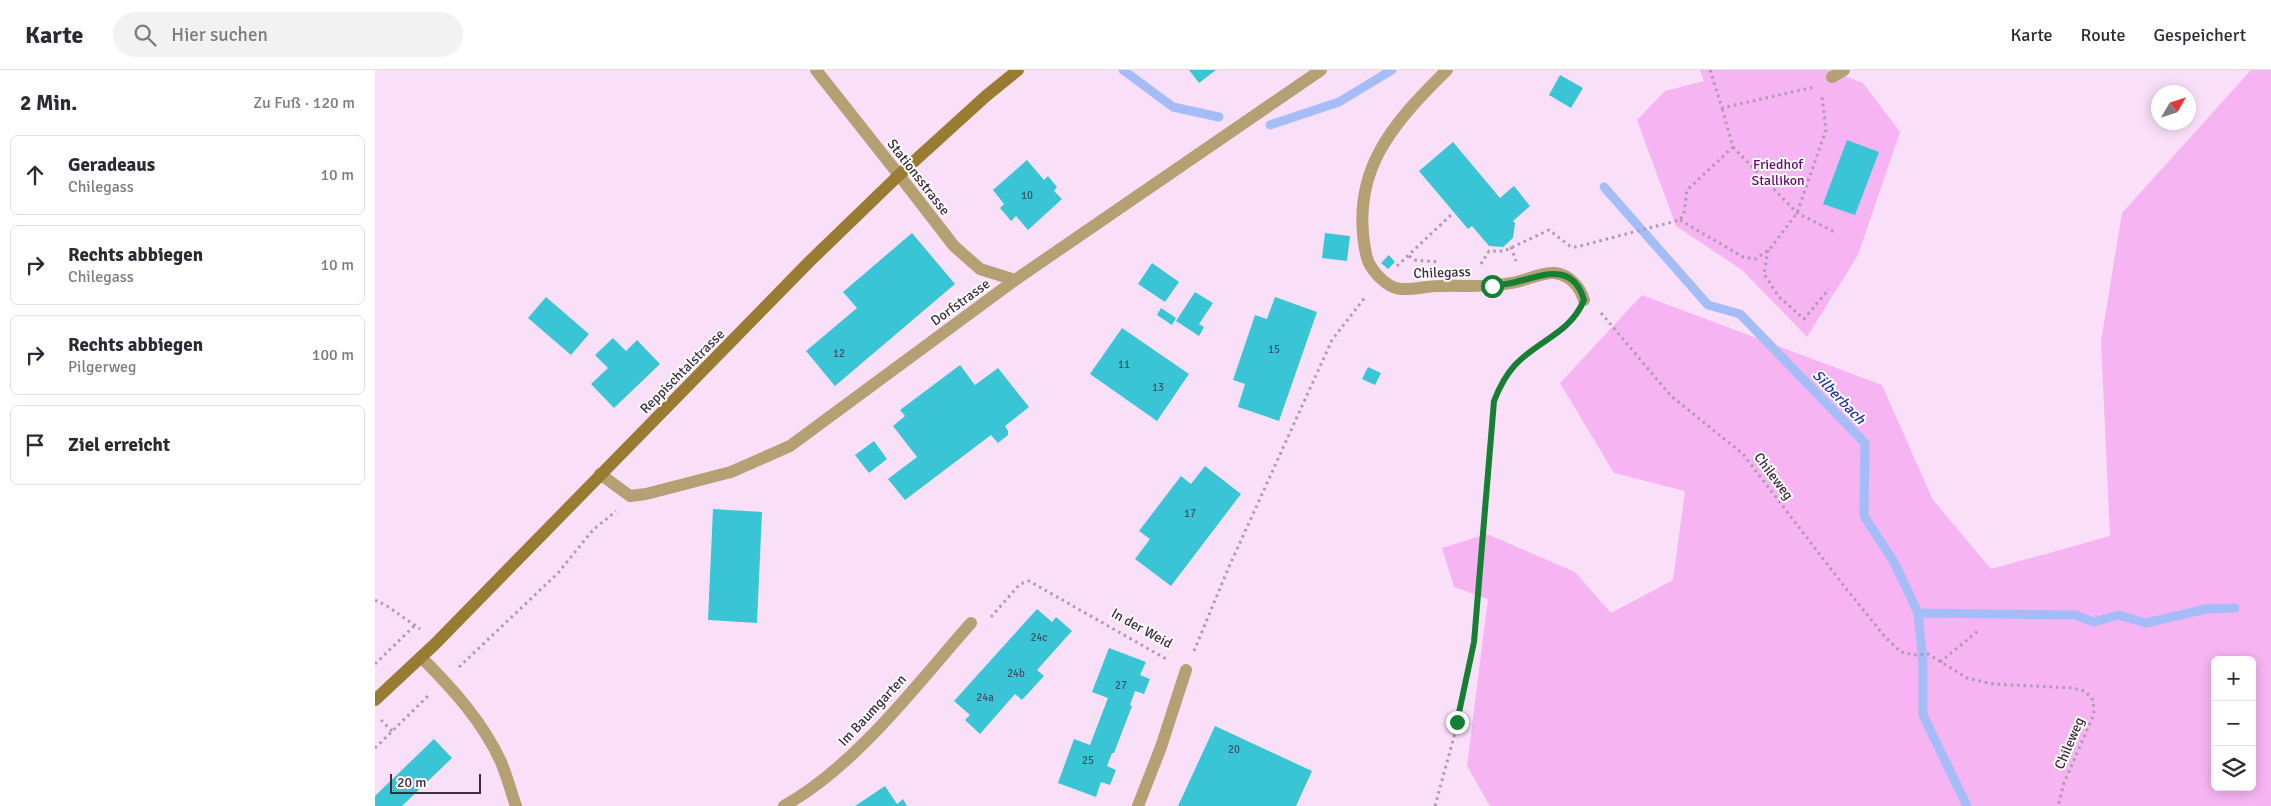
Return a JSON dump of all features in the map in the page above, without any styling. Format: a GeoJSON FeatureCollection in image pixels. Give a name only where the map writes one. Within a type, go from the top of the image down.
{"type":"FeatureCollection","features":[{"type":"Feature","properties":{"kind":"main road","name":"Reppischtalstrasse"},"geometry":{"type":"LineString","coordinates":[[375,700],[435,644],[809,262],[899,175],[986,96],[1018,70]]}},
{"type":"Feature","properties":{"kind":"street","name":"Stationsstrasse"},"geometry":{"type":"LineString","coordinates":[[816,70],[954,246],[981,269],[1015,280]]}},
{"type":"Feature","properties":{"kind":"street","name":"Dorfstrasse"},"geometry":{"type":"LineString","coordinates":[[630,496],[646,494],[731,472],[790,446],[1015,280],[1321,70]]}},
{"type":"Feature","properties":{"kind":"street"},"geometry":{"type":"LineString","coordinates":[[1380,278],[1368,264],[1361,233],[1362,196],[1373,160],[1405,114],[1447,70]]}},
{"type":"Feature","properties":{"kind":"street"},"geometry":{"type":"LineString","coordinates":[[1832,77],[1844,70]]}},
{"type":"Feature","properties":{"kind":"street","name":"Chilegass"},"geometry":{"type":"LineString","coordinates":[[1380,278],[1399,289],[1440,286],[1492,286],[1513,283],[1547,273],[1558,273],[1572,280],[1581,290],[1584,300]]}},
{"type":"Feature","properties":{"kind":"street"},"geometry":{"type":"LineString","coordinates":[[600,474],[630,496]]}},
{"type":"Feature","properties":{"kind":"street","name":"Im Baumgarten"},"geometry":{"type":"LineString","coordinates":[[784,806],[809,792],[864,744],[971,623]]}},
{"type":"Feature","properties":{"kind":"street"},"geometry":{"type":"LineString","coordinates":[[421,657],[445,681],[478,724],[501,762],[516,806]]}},
{"type":"Feature","properties":{"kind":"street"},"geometry":{"type":"LineString","coordinates":[[1138,806],[1161,748],[1187,670]]}},
{"type":"Feature","properties":{"kind":"path"},"geometry":{"type":"LineString","coordinates":[[1710,70],[1733,147],[1797,213],[1835,232]]}},
{"type":"Feature","properties":{"kind":"path"},"geometry":{"type":"LineString","coordinates":[[1722,108],[1820,85]]}},
{"type":"Feature","properties":{"kind":"path"},"geometry":{"type":"LineString","coordinates":[[1471,265],[1481,266],[1489,251],[1504,250],[1549,230],[1575,250],[1582,245],[1680,220],[1743,257],[1755,259],[1769,250],[1797,213],[1827,130],[1821,94]]}},
{"type":"Feature","properties":{"kind":"path"},"geometry":{"type":"LineString","coordinates":[[1680,220],[1684,213],[1687,190],[1733,147]]}},
{"type":"Feature","properties":{"kind":"path"},"geometry":{"type":"LineString","coordinates":[[1187,670],[1225,577],[1333,340],[1380,278],[1409,255],[1452,214]]}},
{"type":"Feature","properties":{"kind":"path"},"geometry":{"type":"LineString","coordinates":[[1511,247],[1514,257]]}},
{"type":"Feature","properties":{"kind":"path"},"geometry":{"type":"LineString","coordinates":[[1769,250],[1764,274],[1779,297],[1804,318],[1829,289]]}},
{"type":"Feature","properties":{"kind":"path"},"geometry":{"type":"LineString","coordinates":[[1409,255],[1415,260],[1443,262]]}},
{"type":"Feature","properties":{"kind":"path"},"geometry":{"type":"LineString","coordinates":[[1435,806],[1457,722],[1474,642],[1494,401],[1502,381],[1516,364],[1569,324],[1584,300]]}},
{"type":"Feature","properties":{"kind":"path","name":"Chileweg"},"geometry":{"type":"LineString","coordinates":[[1584,300],[1600,311],[1671,396],[1743,454],[1886,638],[1901,652],[1916,655],[1928,654],[1967,678],[1993,684],[2073,688],[2085,691],[2093,700],[2094,714],[2064,784],[2058,806]]}},
{"type":"Feature","properties":{"kind":"path"},"geometry":{"type":"LineString","coordinates":[[375,748],[558,573],[593,530],[622,507],[630,496]]}},
{"type":"Feature","properties":{"kind":"path","name":"In der Weid"},"geometry":{"type":"LineString","coordinates":[[971,623],[980,630],[1020,584],[1029,581],[1187,670]]}},
{"type":"Feature","properties":{"kind":"path"},"geometry":{"type":"LineString","coordinates":[[375,600],[415,624],[435,644]]}},
{"type":"Feature","properties":{"kind":"path"},"geometry":{"type":"LineString","coordinates":[[375,664],[415,624]]}},
{"type":"Feature","properties":{"kind":"path"},"geometry":{"type":"LineString","coordinates":[[1940,662],[1978,631]]}},
{"type":"Feature","properties":{"kind":"green space","name":"Friedhof Stallikon"},"geometry":{"type":"Polygon","coordinates":[[[1700,70],[1829,70],[1863,83],[1900,132],[1858,255],[1807,337],[1742,270],[1676,226],[1637,120],[1665,91],[1704,81],[1700,70]]]}},
{"type":"Feature","properties":{"kind":"green space"},"geometry":{"type":"Polygon","coordinates":[[[2251,70],[2271,70],[2271,806],[1490,806],[1467,766],[1488,599],[1454,587],[1442,548],[1487,534],[1575,572],[1611,613],[1673,580],[1685,491],[1614,473],[1560,383],[1642,295],[1882,385],[1933,500],[1991,569],[2110,536],[2101,341],[2122,213],[2251,70]]]}},
{"type":"Feature","properties":{"kind":"building"},"geometry":{"type":"Polygon","coordinates":[[[1189,70],[1216,70],[1199,83],[1189,70]]]}},
{"type":"Feature","properties":{"kind":"building"},"geometry":{"type":"Polygon","coordinates":[[[1560,75],[1583,88],[1571,108],[1549,95],[1560,75]]]}},
{"type":"Feature","properties":{"kind":"building"},"geometry":{"type":"Polygon","coordinates":[[[1847,140],[1879,152],[1855,215],[1823,204],[1847,140]]]}},
{"type":"Feature","properties":{"kind":"building"},"geometry":{"type":"Polygon","coordinates":[[[1453,142],[1500,198],[1514,186],[1530,206],[1513,221],[1515,223],[1513,238],[1503,247],[1489,246],[1472,226],[1468,229],[1419,171],[1453,142]]]}},
{"type":"Feature","properties":{"kind":"building"},"geometry":{"type":"Polygon","coordinates":[[[1027,160],[1044,180],[1048,176],[1057,187],[1054,191],[1062,199],[1028,230],[1016,216],[1011,221],[1000,208],[1004,204],[993,190],[1027,160]]]}},
{"type":"Feature","properties":{"kind":"building"},"geometry":{"type":"Polygon","coordinates":[[[912,233],[955,284],[835,386],[806,351],[857,308],[843,292],[912,233]]]}},
{"type":"Feature","properties":{"kind":"building"},"geometry":{"type":"Polygon","coordinates":[[[1325,233],[1350,236],[1347,261],[1322,258],[1325,233]]]}},
{"type":"Feature","properties":{"kind":"building"},"geometry":{"type":"Polygon","coordinates":[[[1389,255],[1395,262],[1388,269],[1381,263],[1389,255]]]}},
{"type":"Feature","properties":{"kind":"building"},"geometry":{"type":"Polygon","coordinates":[[[1152,263],[1179,282],[1165,302],[1138,284],[1152,263]]]}},
{"type":"Feature","properties":{"kind":"building"},"geometry":{"type":"Polygon","coordinates":[[[1195,292],[1213,303],[1199,324],[1204,327],[1199,336],[1176,321],[1195,292]]]}},
{"type":"Feature","properties":{"kind":"building"},"geometry":{"type":"Polygon","coordinates":[[[546,297],[589,334],[571,355],[528,318],[546,297]]]}},
{"type":"Feature","properties":{"kind":"building"},"geometry":{"type":"Polygon","coordinates":[[[1275,297],[1317,312],[1279,421],[1238,407],[1245,384],[1233,380],[1255,315],[1267,319],[1275,297]]]}},
{"type":"Feature","properties":{"kind":"building"},"geometry":{"type":"Polygon","coordinates":[[[1161,308],[1176,318],[1172,325],[1157,315],[1161,308]]]}},
{"type":"Feature","properties":{"kind":"building"},"geometry":{"type":"Polygon","coordinates":[[[1122,328],[1189,374],[1157,421],[1090,374],[1122,328]]]}},
{"type":"Feature","properties":{"kind":"building"},"geometry":{"type":"Polygon","coordinates":[[[613,338],[626,351],[637,340],[660,364],[614,408],[591,384],[608,368],[595,355],[613,338]]]}},
{"type":"Feature","properties":{"kind":"building"},"geometry":{"type":"Polygon","coordinates":[[[960,365],[975,385],[998,368],[1029,407],[1005,426],[1008,435],[998,443],[991,435],[905,500],[888,479],[917,457],[893,426],[905,416],[900,410],[960,365]]]}},
{"type":"Feature","properties":{"kind":"building"},"geometry":{"type":"Polygon","coordinates":[[[1368,367],[1381,373],[1375,385],[1362,379],[1368,367]]]}},
{"type":"Feature","properties":{"kind":"building"},"geometry":{"type":"Polygon","coordinates":[[[874,441],[887,459],[869,473],[855,455],[874,441]]]}},
{"type":"Feature","properties":{"kind":"building"},"geometry":{"type":"Polygon","coordinates":[[[1205,466],[1241,494],[1171,586],[1135,559],[1150,539],[1139,531],[1181,476],[1191,484],[1205,466]]]}},
{"type":"Feature","properties":{"kind":"building"},"geometry":{"type":"Polygon","coordinates":[[[713,509],[762,512],[757,623],[708,620],[713,509]]]}},
{"type":"Feature","properties":{"kind":"building"},"geometry":{"type":"Polygon","coordinates":[[[1037,609],[1052,622],[1056,617],[1072,631],[1037,670],[1044,676],[1022,700],[1015,694],[980,734],[965,720],[970,715],[954,701],[1037,609]]]}},
{"type":"Feature","properties":{"kind":"building"},"geometry":{"type":"Polygon","coordinates":[[[1109,648],[1146,662],[1140,675],[1150,679],[1144,694],[1135,691],[1130,705],[1132,706],[1107,766],[1116,770],[1110,785],[1101,782],[1096,797],[1058,783],[1074,739],[1090,745],[1108,698],[1092,692],[1109,648]]]}},
{"type":"Feature","properties":{"kind":"building"},"geometry":{"type":"Polygon","coordinates":[[[1215,726],[1312,771],[1296,806],[1178,806],[1215,726]]]}},
{"type":"Feature","properties":{"kind":"building"},"geometry":{"type":"Polygon","coordinates":[[[434,739],[452,758],[402,806],[375,806],[375,796],[434,739]]]}},
{"type":"Feature","properties":{"kind":"building"},"geometry":{"type":"Polygon","coordinates":[[[885,786],[897,804],[903,799],[907,806],[855,806],[885,786]]]}},
{"type":"Feature","properties":{"kind":"waterway","name":"Silberbach"},"geometry":{"type":"LineString","coordinates":[[1123,70],[1173,107],[1219,117]]}},
{"type":"Feature","properties":{"kind":"waterway","name":"Silberbach"},"geometry":{"type":"LineString","coordinates":[[1270,125],[1339,102],[1392,70]]}},
{"type":"Feature","properties":{"kind":"waterway","name":"Silberbach"},"geometry":{"type":"LineString","coordinates":[[1604,187],[1708,305],[1740,314],[1865,443],[1864,516],[1894,562],[1918,613],[1923,663],[1923,715],[1967,806]]}},
{"type":"Feature","properties":{"kind":"waterway"},"geometry":{"type":"LineString","coordinates":[[1918,613],[2075,615],[2094,622],[2118,615],[2146,623],[2206,609],[2235,608]]}},
{"type":"Feature","properties":{"kind":"route"},"geometry":{"type":"LineString","coordinates":[[1457,722],[1474,642],[1491,419],[1494,401],[1502,381],[1516,364],[1569,324],[1580,310],[1584,300],[1581,290],[1572,280],[1558,273],[1547,273],[1513,283],[1492,286]]}}]}
